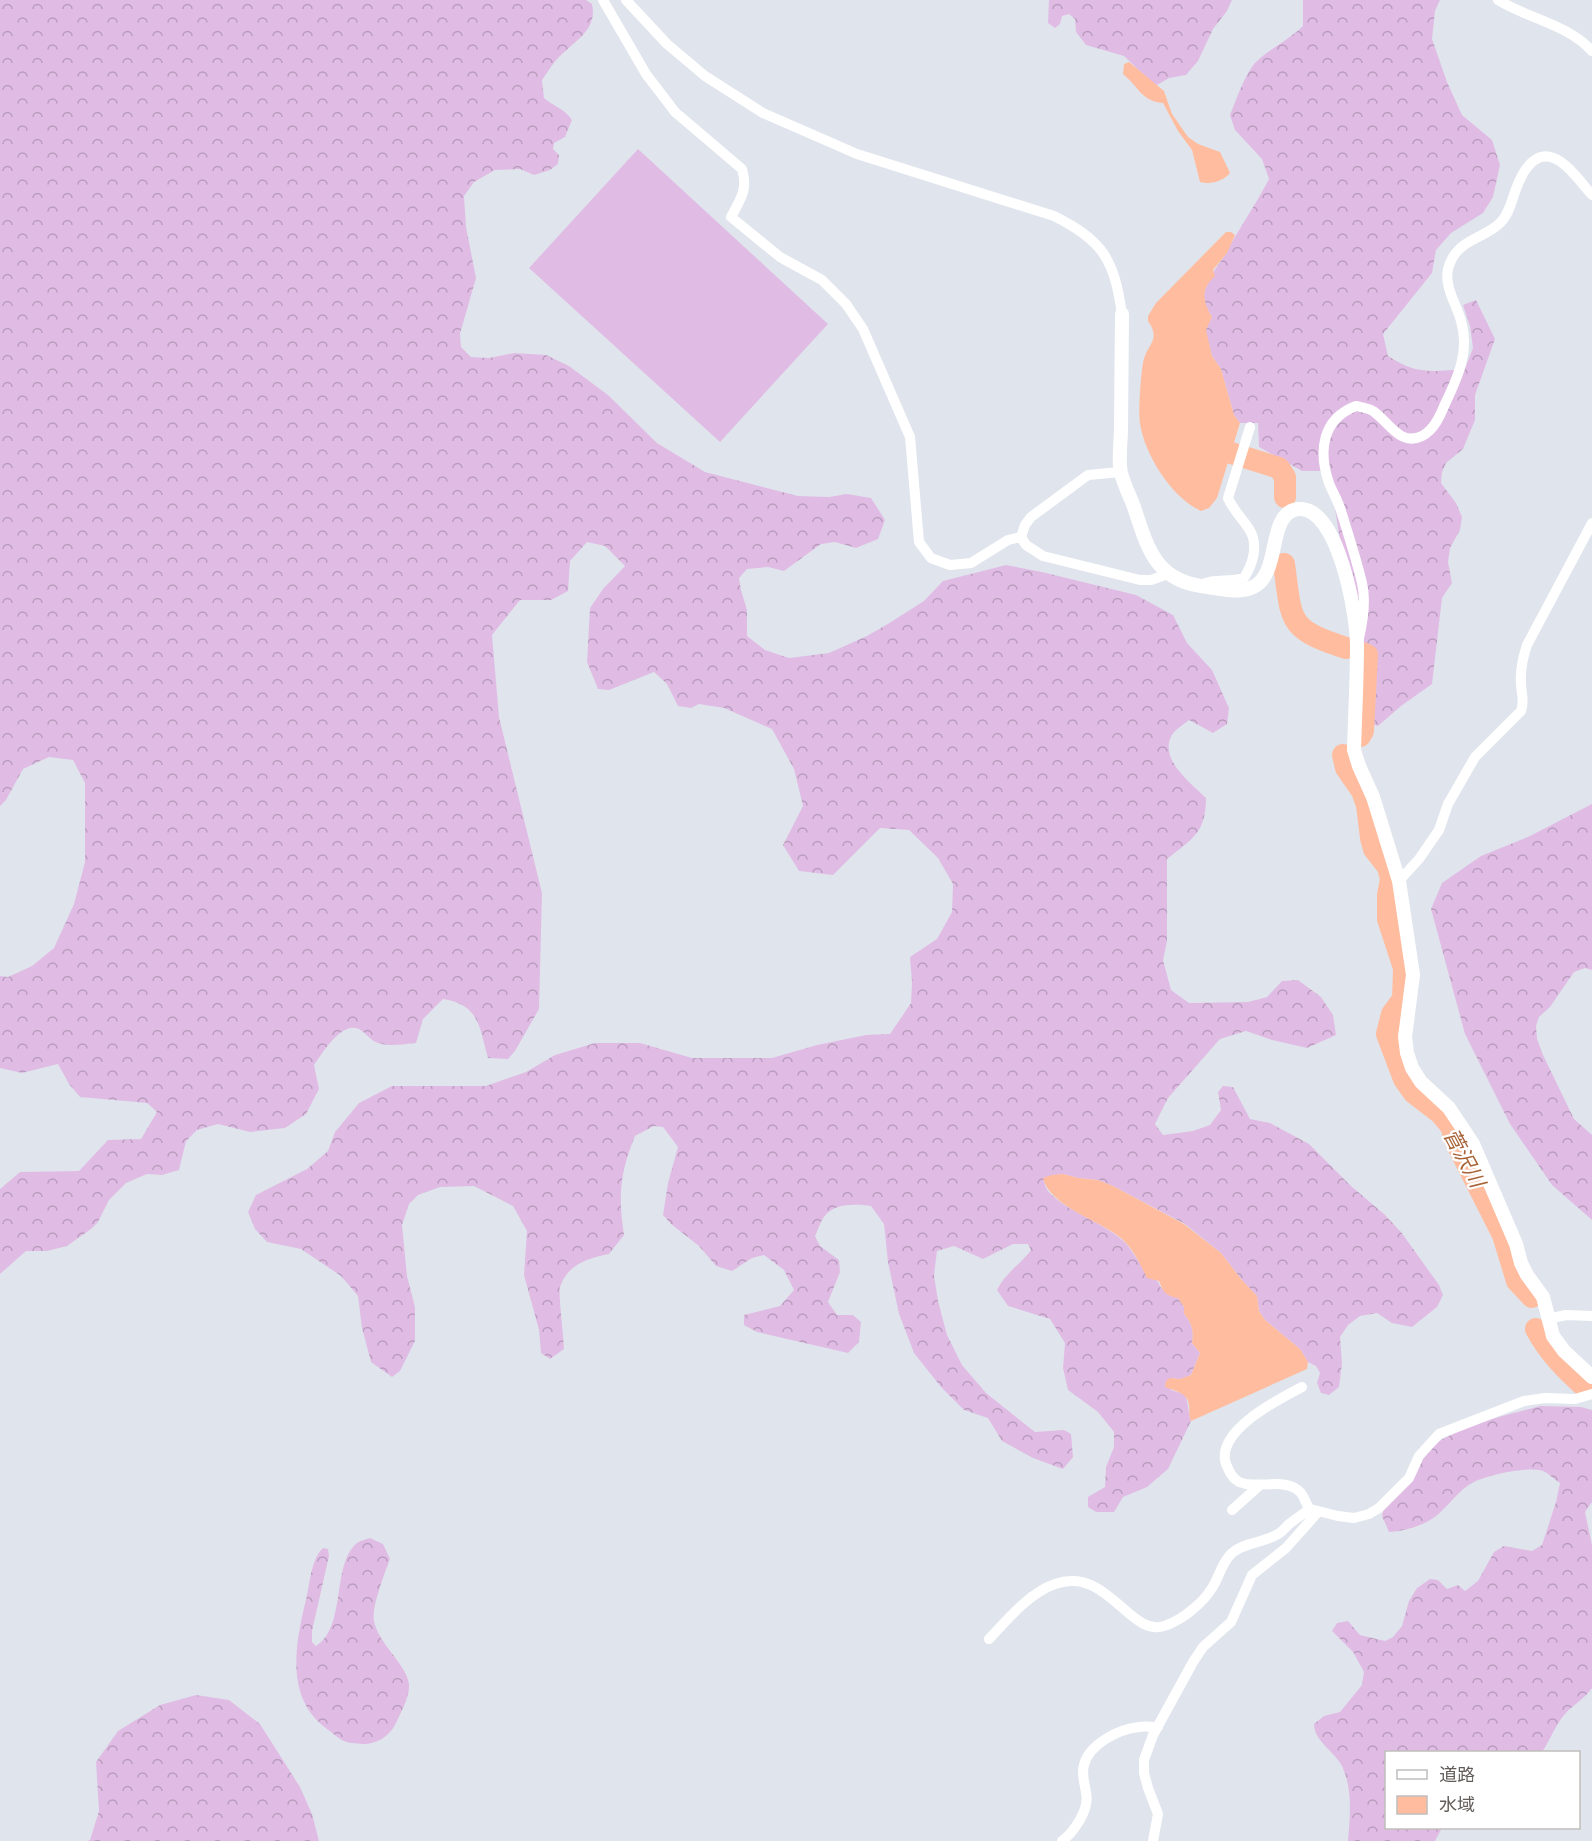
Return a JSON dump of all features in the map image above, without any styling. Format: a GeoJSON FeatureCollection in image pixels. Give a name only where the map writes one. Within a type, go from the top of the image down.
{"type":"FeatureCollection","features":[{"type":"Feature","properties":{"kind":"street"},"geometry":{"type":"LineString","coordinates":[[603,0],[646,74],[675,112],[742,169],[746,182],[743,195],[731,217],[780,257],[822,280],[846,304],[863,329],[910,437],[919,542],[932,558],[950,565],[971,563],[1008,540],[1021,537]]}},
{"type":"Feature","properties":{"kind":"street"},"geometry":{"type":"LineString","coordinates":[[626,0],[667,44],[705,76],[763,113],[856,154],[1054,216],[1079,229],[1094,241],[1107,257],[1118,286],[1122,314],[1120,472],[1154,561],[1168,574],[1198,586],[1238,590],[1253,587],[1269,568],[1278,527],[1285,517],[1295,509],[1308,510],[1318,515],[1327,528],[1343,566],[1357,644],[1354,750],[1373,797],[1399,881],[1413,975],[1405,1037],[1407,1053],[1412,1068],[1421,1082],[1449,1108],[1473,1144],[1516,1244],[1521,1263],[1543,1297],[1553,1336],[1592,1377]]}},
{"type":"Feature","properties":{"kind":"street"},"geometry":{"type":"LineString","coordinates":[[1498,0],[1566,31],[1582,40],[1592,51]]}},
{"type":"Feature","properties":{"kind":"street"},"geometry":{"type":"LineString","coordinates":[[1357,644],[1363,622],[1363,586],[1324,461],[1327,432],[1334,419],[1343,411],[1356,406],[1373,411],[1398,434],[1406,438],[1424,436],[1432,428],[1456,382],[1464,355],[1461,321],[1449,284],[1448,269],[1460,247],[1501,223],[1507,213],[1521,173],[1538,158],[1550,156],[1560,161],[1592,195]]}},
{"type":"Feature","properties":{"kind":"street"},"geometry":{"type":"LineString","coordinates":[[1198,586],[1210,580],[1234,581],[1244,578],[1253,560],[1254,548],[1251,531],[1231,507],[1228,498],[1250,427]]}},
{"type":"Feature","properties":{"kind":"street"},"geometry":{"type":"LineString","coordinates":[[1021,537],[1031,517],[1088,475],[1120,472]]}},
{"type":"Feature","properties":{"kind":"street"},"geometry":{"type":"LineString","coordinates":[[1399,881],[1439,830],[1448,804],[1475,757],[1521,711],[1524,704],[1521,682],[1523,657],[1527,645],[1592,523]]}},
{"type":"Feature","properties":{"kind":"street"},"geometry":{"type":"LineString","coordinates":[[1021,537],[1026,545],[1043,556],[1140,580],[1151,580],[1168,574]]}},
{"type":"Feature","properties":{"kind":"street"},"geometry":{"type":"LineString","coordinates":[[1547,1319],[1566,1315],[1592,1316]]}},
{"type":"Feature","properties":{"kind":"street"},"geometry":{"type":"LineString","coordinates":[[1302,1387],[1254,1415],[1231,1438],[1225,1450],[1225,1460],[1234,1478],[1240,1482],[1260,1485],[1282,1484],[1301,1493],[1314,1510],[1354,1518],[1379,1508],[1409,1478],[1419,1456],[1439,1434],[1524,1401],[1545,1398],[1575,1399],[1592,1395]]}},
{"type":"Feature","properties":{"kind":"street"},"geometry":{"type":"LineString","coordinates":[[1232,1510],[1260,1485]]}},
{"type":"Feature","properties":{"kind":"street"},"geometry":{"type":"LineString","coordinates":[[989,1639],[1014,1614],[1044,1590],[1056,1584],[1079,1581],[1104,1591],[1132,1616],[1148,1626],[1156,1628],[1167,1625],[1194,1608],[1205,1597],[1212,1588],[1224,1561],[1234,1552],[1280,1534],[1314,1510]]}},
{"type":"Feature","properties":{"kind":"street"},"geometry":{"type":"LineString","coordinates":[[1153,1841],[1158,1814],[1144,1773],[1144,1760],[1158,1728],[1203,1647],[1231,1622],[1252,1575],[1286,1548],[1314,1510]]}},
{"type":"Feature","properties":{"kind":"street"},"geometry":{"type":"LineString","coordinates":[[1062,1841],[1078,1821],[1087,1801],[1083,1777],[1086,1757],[1095,1747],[1124,1730],[1141,1726],[1158,1728]]}},
{"type":"Feature","properties":{"kind":"green space"},"geometry":{"type":"Polygon","coordinates":[[[0,0],[586,0],[592,4],[592,21],[588,28],[557,60],[542,80],[544,98],[572,120],[565,137],[554,143],[553,149],[559,155],[558,164],[550,170],[534,175],[520,169],[495,170],[474,182],[464,196],[466,227],[476,278],[460,334],[461,347],[471,357],[489,358],[514,353],[546,355],[569,366],[608,395],[657,443],[705,472],[798,496],[829,497],[847,494],[871,498],[885,520],[878,539],[856,548],[835,542],[821,544],[784,571],[768,567],[747,569],[739,578],[747,610],[747,636],[765,650],[789,658],[829,653],[891,622],[924,601],[943,581],[1006,565],[1136,595],[1173,615],[1187,643],[1212,670],[1229,708],[1227,724],[1213,733],[1189,720],[1174,732],[1169,741],[1169,751],[1177,769],[1206,798],[1203,819],[1196,834],[1167,859],[1167,941],[1163,960],[1171,990],[1189,1003],[1248,1002],[1267,997],[1282,981],[1298,980],[1321,997],[1333,1015],[1336,1035],[1307,1048],[1246,1031],[1220,1039],[1168,1098],[1155,1124],[1163,1135],[1193,1131],[1210,1125],[1221,1110],[1218,1092],[1223,1086],[1233,1087],[1250,1119],[1270,1123],[1309,1144],[1401,1232],[1439,1285],[1443,1295],[1437,1307],[1412,1327],[1392,1323],[1377,1313],[1360,1316],[1348,1325],[1340,1337],[1342,1363],[1339,1387],[1329,1395],[1321,1393],[1317,1383],[1320,1373],[1316,1366],[1308,1362],[1300,1349],[1265,1320],[1259,1311],[1257,1296],[1221,1253],[1185,1224],[1098,1180],[1063,1174],[1044,1178],[1047,1189],[1055,1198],[1121,1239],[1161,1288],[1178,1298],[1192,1327],[1192,1343],[1200,1353],[1191,1375],[1180,1379],[1170,1378],[1171,1390],[1184,1394],[1191,1421],[1168,1469],[1147,1487],[1123,1497],[1114,1512],[1096,1512],[1088,1507],[1088,1497],[1105,1487],[1106,1467],[1114,1447],[1114,1432],[1098,1412],[1068,1390],[1063,1368],[1065,1343],[1050,1319],[1008,1306],[997,1290],[1031,1250],[1028,1244],[1013,1244],[983,1259],[954,1246],[937,1251],[934,1275],[938,1301],[947,1335],[962,1365],[986,1393],[1035,1432],[1064,1430],[1071,1434],[1073,1457],[1063,1469],[1033,1458],[1002,1441],[988,1418],[964,1410],[941,1387],[914,1353],[899,1314],[888,1262],[884,1224],[871,1206],[852,1205],[833,1209],[823,1219],[815,1236],[820,1246],[839,1260],[840,1272],[828,1302],[837,1315],[853,1315],[861,1322],[859,1342],[848,1353],[757,1332],[744,1325],[744,1315],[780,1306],[794,1290],[784,1270],[764,1255],[752,1258],[732,1271],[716,1266],[699,1246],[663,1215],[668,1183],[678,1147],[663,1127],[654,1126],[635,1136],[626,1161],[621,1196],[624,1235],[609,1254],[586,1260],[573,1268],[563,1279],[560,1297],[564,1349],[550,1359],[541,1353],[539,1330],[524,1275],[527,1231],[513,1206],[474,1186],[440,1187],[418,1195],[409,1204],[402,1225],[407,1276],[415,1307],[415,1341],[400,1371],[392,1377],[371,1362],[362,1328],[358,1296],[341,1276],[301,1249],[267,1242],[255,1229],[248,1212],[256,1195],[307,1169],[328,1151],[335,1132],[359,1103],[392,1086],[486,1086],[526,1072],[555,1055],[595,1043],[640,1043],[692,1058],[772,1058],[817,1045],[866,1035],[890,1034],[911,1003],[910,957],[937,939],[952,912],[953,884],[938,858],[909,830],[880,828],[833,875],[799,871],[783,845],[803,806],[794,769],[772,729],[724,708],[699,704],[691,708],[678,706],[667,684],[654,672],[609,690],[598,689],[587,662],[590,608],[603,589],[625,566],[605,546],[587,542],[570,561],[568,591],[551,600],[520,600],[492,635],[499,717],[542,893],[539,1009],[515,1051],[508,1059],[488,1058],[480,1027],[471,1012],[464,1006],[443,999],[423,1019],[416,1043],[383,1044],[373,1041],[359,1029],[346,1030],[333,1040],[314,1065],[319,1089],[306,1114],[285,1128],[250,1132],[218,1124],[197,1130],[186,1141],[179,1170],[162,1175],[147,1174],[126,1183],[109,1200],[98,1222],[91,1229],[67,1246],[47,1251],[26,1251],[0,1274],[0,1189],[20,1172],[79,1171],[108,1140],[141,1139],[157,1112],[147,1103],[80,1097],[69,1084],[58,1064],[22,1073],[0,1068],[0,976],[8,977],[32,966],[54,948],[74,904],[85,862],[85,783],[73,760],[49,757],[23,769],[6,800],[0,806],[0,0]]]}},
{"type":"Feature","properties":{"kind":"green space"},"geometry":{"type":"Polygon","coordinates":[[[1049,0],[1232,0],[1227,11],[1213,29],[1198,61],[1186,75],[1169,78],[1157,85],[1124,56],[1086,45],[1076,32],[1075,19],[1069,14],[1062,16],[1060,24],[1055,28],[1048,23],[1049,0]]]}},
{"type":"Feature","properties":{"kind":"green space"},"geometry":{"type":"Polygon","coordinates":[[[1303,0],[1440,0],[1435,11],[1432,39],[1447,82],[1462,115],[1492,140],[1500,165],[1493,197],[1483,213],[1451,233],[1436,250],[1432,273],[1383,334],[1388,356],[1405,365],[1428,371],[1464,371],[1473,348],[1470,326],[1463,305],[1476,300],[1495,339],[1475,395],[1475,420],[1463,449],[1446,463],[1442,472],[1441,483],[1456,503],[1462,517],[1460,530],[1450,548],[1448,562],[1452,583],[1442,598],[1432,684],[1378,726],[1369,723],[1329,471],[1302,471],[1259,447],[1258,423],[1240,423],[1234,415],[1221,369],[1212,356],[1205,330],[1212,317],[1204,302],[1207,284],[1269,179],[1262,159],[1235,130],[1230,115],[1243,82],[1254,64],[1303,26],[1303,0]]]}},
{"type":"Feature","properties":{"kind":"green space"},"geometry":{"type":"Polygon","coordinates":[[[638,149],[828,324],[720,442],[529,268],[638,149]]]}},
{"type":"Feature","properties":{"kind":"green space"},"geometry":{"type":"Polygon","coordinates":[[[1592,804],[1592,970],[1585,968],[1574,972],[1550,1007],[1539,1017],[1536,1026],[1537,1039],[1543,1055],[1574,1119],[1592,1135],[1592,1220],[1552,1185],[1510,1124],[1465,1034],[1431,909],[1442,883],[1481,856],[1530,836],[1592,804]]]}},
{"type":"Feature","properties":{"kind":"green space"},"geometry":{"type":"Polygon","coordinates":[[[1540,1406],[1581,1407],[1592,1410],[1592,1502],[1585,1512],[1592,1545],[1592,1688],[1561,1719],[1543,1751],[1385,1751],[1385,1829],[1441,1829],[1435,1841],[1348,1841],[1350,1803],[1348,1784],[1342,1766],[1317,1736],[1314,1724],[1324,1716],[1340,1712],[1362,1685],[1364,1672],[1353,1652],[1332,1631],[1337,1623],[1348,1621],[1360,1635],[1385,1641],[1393,1637],[1402,1626],[1409,1601],[1417,1588],[1430,1579],[1438,1580],[1447,1589],[1458,1585],[1465,1591],[1478,1581],[1494,1552],[1504,1546],[1532,1551],[1542,1545],[1556,1502],[1560,1483],[1539,1470],[1520,1470],[1480,1479],[1468,1485],[1431,1520],[1414,1527],[1389,1532],[1382,1516],[1384,1507],[1417,1461],[1441,1441],[1482,1422],[1540,1406]]]}},
{"type":"Feature","properties":{"kind":"green space"},"geometry":{"type":"Polygon","coordinates":[[[370,1538],[383,1544],[390,1559],[376,1599],[374,1621],[381,1638],[407,1676],[409,1689],[403,1709],[390,1732],[378,1741],[364,1744],[341,1739],[313,1716],[298,1685],[296,1667],[299,1631],[312,1570],[319,1552],[323,1548],[328,1549],[329,1556],[312,1631],[312,1642],[316,1646],[326,1637],[332,1625],[344,1565],[349,1553],[357,1543],[370,1538]]]}},
{"type":"Feature","properties":{"kind":"green space"},"geometry":{"type":"Polygon","coordinates":[[[196,1695],[229,1700],[260,1724],[300,1787],[312,1814],[319,1841],[87,1841],[90,1840],[99,1811],[96,1762],[118,1731],[160,1705],[196,1695]]]}},
{"type":"Feature","properties":{"kind":"water"},"geometry":{"type":"Polygon","coordinates":[[[1129,62],[1164,91],[1172,114],[1188,137],[1198,144],[1220,152],[1230,173],[1227,176],[1212,183],[1200,182],[1192,150],[1178,131],[1163,103],[1145,96],[1123,74],[1124,64],[1129,62]]]}},
{"type":"Feature","properties":{"kind":"water"},"geometry":{"type":"Polygon","coordinates":[[[1226,232],[1235,235],[1227,253],[1213,270],[1215,276],[1205,291],[1205,301],[1212,317],[1206,330],[1212,356],[1221,369],[1234,415],[1240,423],[1217,498],[1209,508],[1201,511],[1190,505],[1170,486],[1147,448],[1139,418],[1141,375],[1154,333],[1148,316],[1156,303],[1226,232]]]}},
{"type":"Feature","properties":{"kind":"water"},"geometry":{"type":"Polygon","coordinates":[[[1063,1174],[1098,1180],[1113,1186],[1184,1224],[1221,1253],[1257,1296],[1259,1311],[1265,1320],[1300,1349],[1308,1362],[1307,1369],[1191,1421],[1186,1398],[1165,1387],[1166,1381],[1170,1378],[1180,1379],[1191,1375],[1200,1353],[1192,1343],[1192,1327],[1184,1314],[1184,1307],[1178,1298],[1166,1293],[1159,1281],[1147,1278],[1133,1252],[1122,1239],[1055,1197],[1043,1178],[1063,1174]]]}},
{"type":"Feature","properties":{"kind":"waterway","name":"菅沢川"},"geometry":{"type":"LineString","coordinates":[[1206,440],[1212,447],[1279,468],[1285,477],[1285,497]]}},
{"type":"Feature","properties":{"kind":"waterway","name":"菅沢川"},"geometry":{"type":"LineString","coordinates":[[1284,564],[1289,599],[1296,621],[1313,635],[1346,648]]}},
{"type":"Feature","properties":{"kind":"waterway","name":"菅沢川"},"geometry":{"type":"LineString","coordinates":[[1360,736],[1363,731],[1367,655],[1362,653]]}},
{"type":"Feature","properties":{"kind":"waterway","name":"菅沢川"},"geometry":{"type":"LineString","coordinates":[[1343,755],[1346,768],[1362,791],[1367,805],[1374,849],[1388,867],[1391,879],[1388,919],[1404,968],[1403,999],[1392,1014],[1387,1034],[1404,1079],[1414,1093],[1440,1113],[1451,1126],[1456,1142],[1503,1235],[1517,1281],[1532,1297]]}},
{"type":"Feature","properties":{"kind":"waterway","name":"菅沢川"},"geometry":{"type":"LineString","coordinates":[[1536,1329],[1546,1346],[1585,1387]]}}]}
